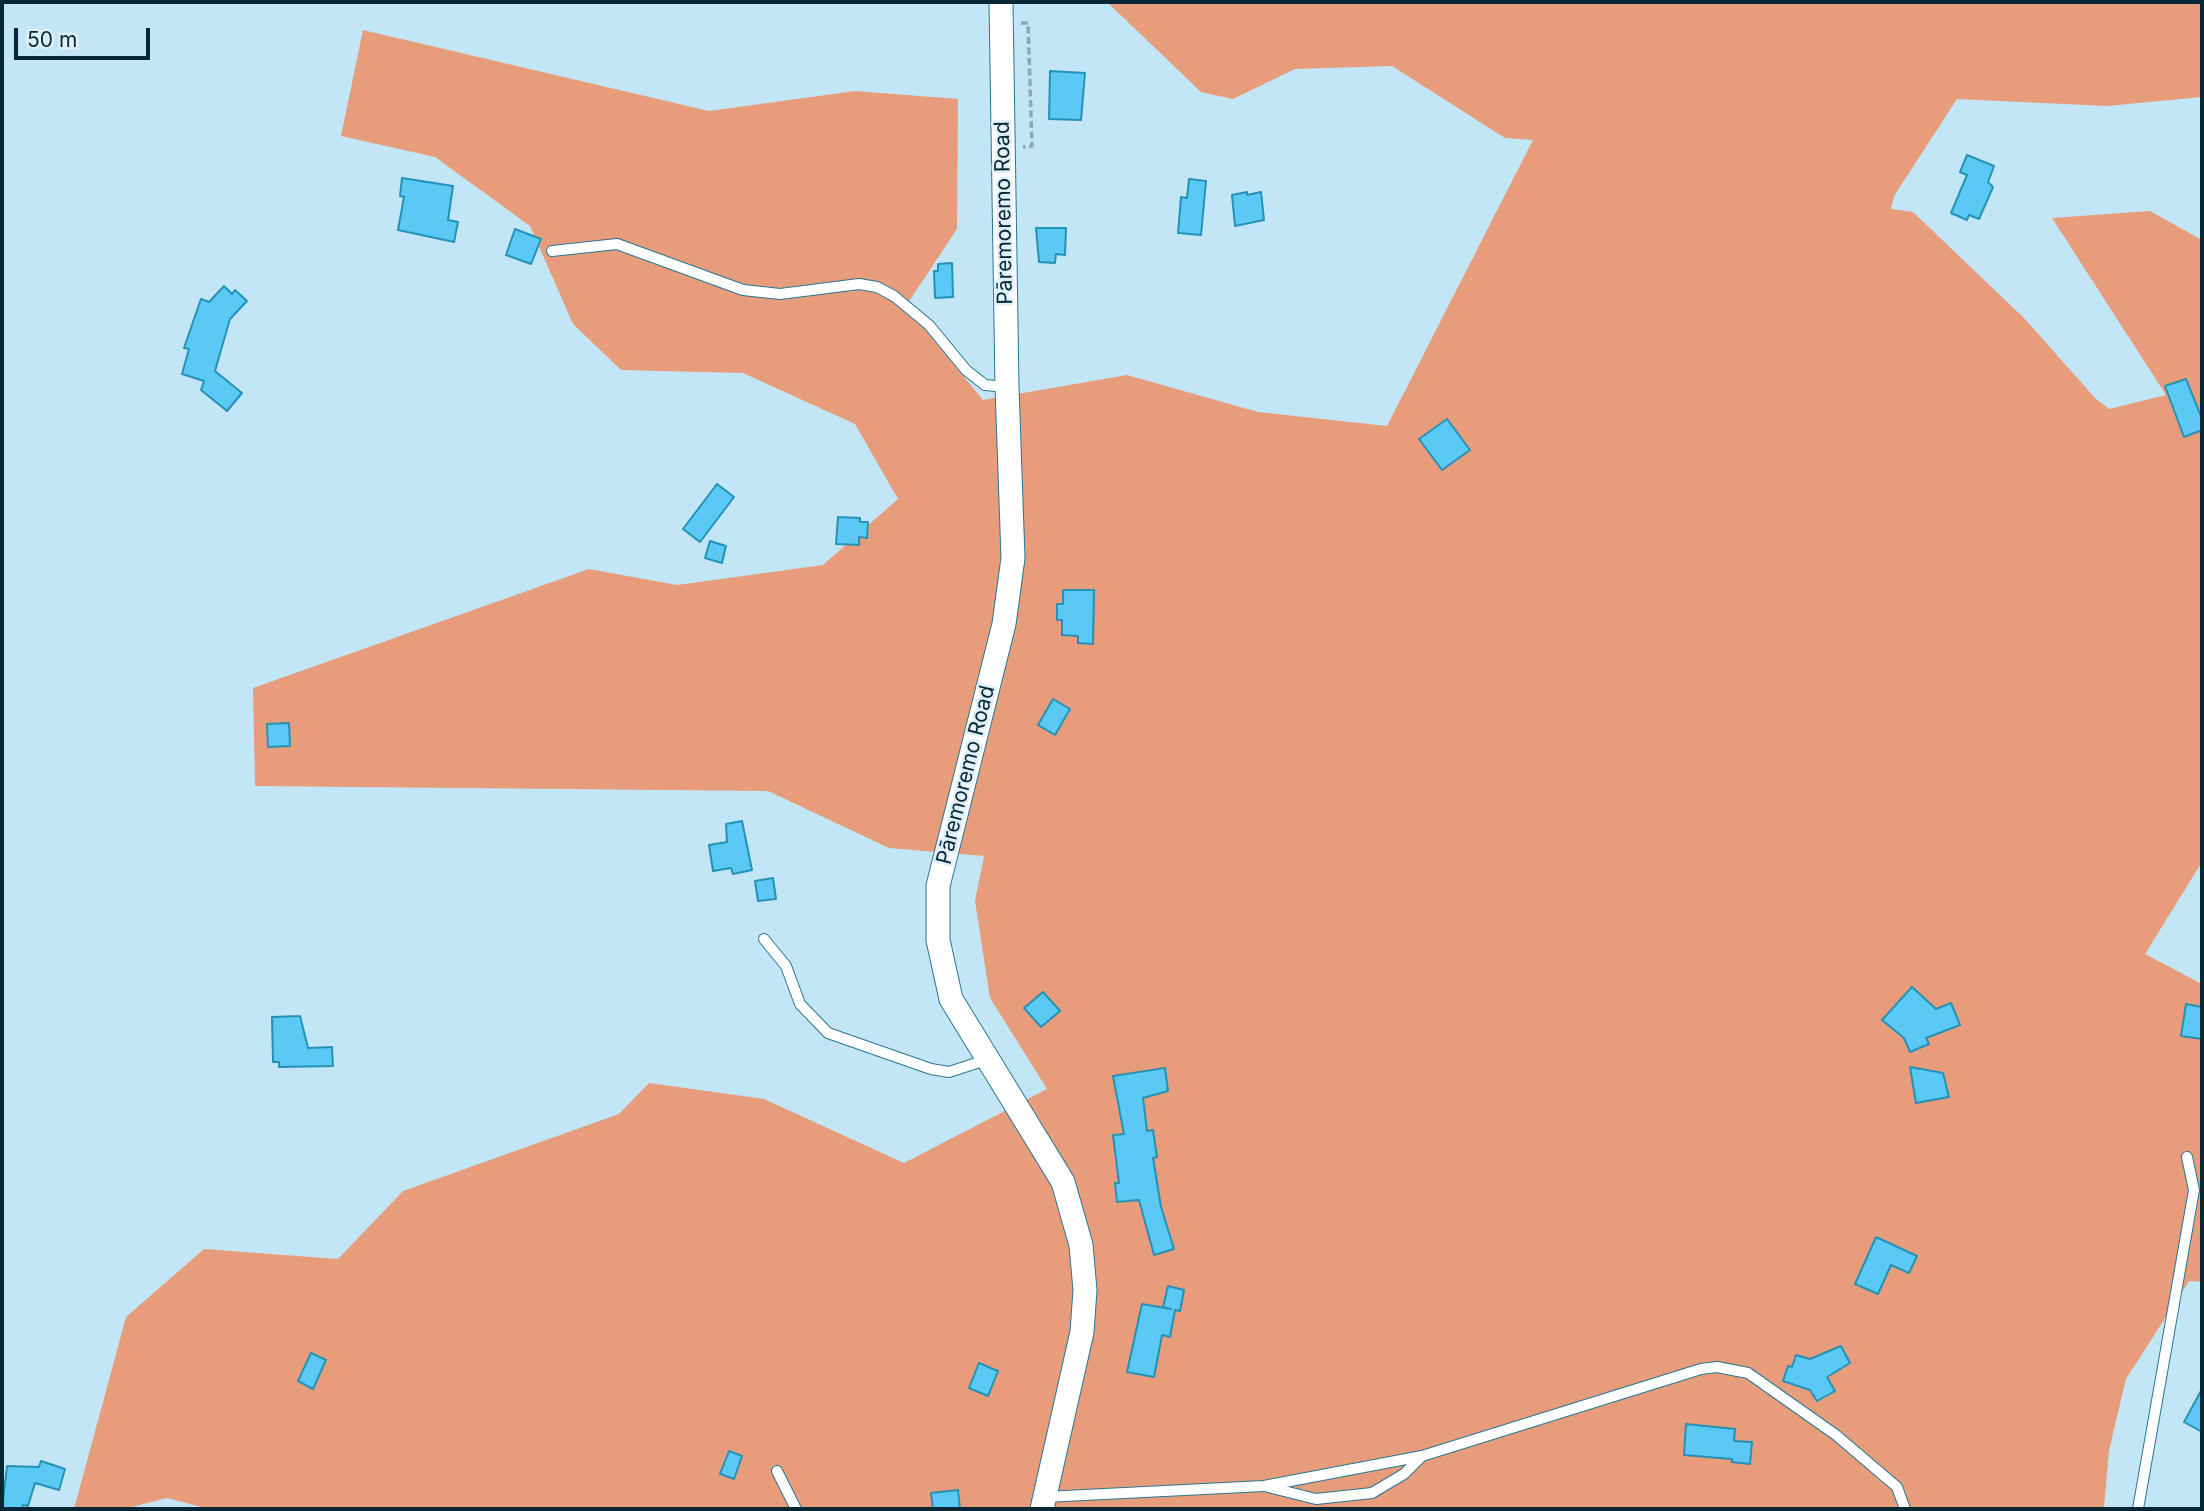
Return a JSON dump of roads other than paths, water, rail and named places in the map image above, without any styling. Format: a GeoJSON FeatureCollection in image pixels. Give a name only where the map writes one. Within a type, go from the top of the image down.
{"type":"FeatureCollection","features":[{"type":"Feature","properties":{"kind":"street","name":"Pāremoremo Road"},"geometry":{"type":"LineString","coordinates":[[1001,13],[1007,387],[1013,558],[1004,624],[938,886],[938,940],[951,999],[1063,1182],[1081,1245],[1085,1290],[1082,1332],[1043,1503]]}},
{"type":"Feature","properties":{"kind":"lane"},"geometry":{"type":"LineString","coordinates":[[552,251],[617,244],[743,290],[780,294],[859,284],[877,286],[894,296],[929,325],[966,370],[985,385],[1007,387]]}},
{"type":"Feature","properties":{"kind":"lane"},"geometry":{"type":"LineString","coordinates":[[764,939],[786,966],[800,1003],[812,1020],[828,1033],[940,1071],[949,1072],[986,1060]]}},
{"type":"Feature","properties":{"kind":"lane"},"geometry":{"type":"LineString","coordinates":[[2138,1509],[2194,1189],[2187,1157]]}},
{"type":"Feature","properties":{"kind":"lane"},"geometry":{"type":"LineString","coordinates":[[1043,1503],[1264,1486],[1423,1456],[1701,1368],[1734,1368],[1779,1392],[1836,1436],[1897,1488],[1905,1509]]}},
{"type":"Feature","properties":{"kind":"lane"},"geometry":{"type":"LineString","coordinates":[[1264,1486],[1316,1499],[1372,1493],[1404,1474],[1423,1456]]}},
{"type":"Feature","properties":{"kind":"lane"},"geometry":{"type":"LineString","coordinates":[[777,1471],[796,1509]]}}]}
